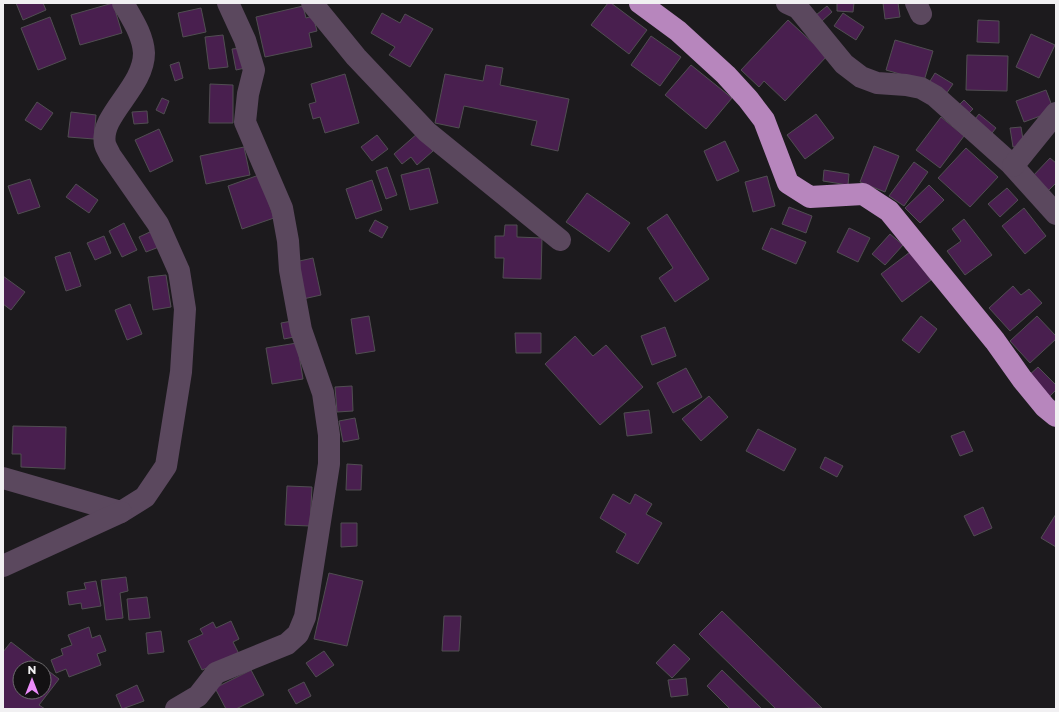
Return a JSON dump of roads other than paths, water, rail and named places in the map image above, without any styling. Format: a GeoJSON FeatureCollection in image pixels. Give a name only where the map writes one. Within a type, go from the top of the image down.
{"type":"FeatureCollection","features":[{"type":"Feature","properties":{"kind":"highway"},"geometry":{"type":"LineString","coordinates":[[640,3],[678,31],[726,75],[748,99],[764,120],[788,183],[810,197],[864,194],[890,211],[995,341],[1022,379],[1045,407],[1056,416]]}},
{"type":"Feature","properties":{"kind":"street"},"geometry":{"type":"LineString","coordinates":[[3,566],[121,512],[145,497],[166,466],[182,372],[185,309],[178,271],[158,224],[110,155],[105,144],[105,132],[111,118],[134,87],[140,72],[144,54],[141,38],[123,3]]}},
{"type":"Feature","properties":{"kind":"street"},"geometry":{"type":"LineString","coordinates":[[176,709],[198,696],[216,673],[277,649],[298,634],[305,617],[329,464],[329,435],[323,393],[301,330],[282,208],[245,122],[248,94],[254,70],[245,40],[228,3]]}},
{"type":"Feature","properties":{"kind":"street"},"geometry":{"type":"LineString","coordinates":[[312,3],[356,57],[427,132],[560,240]]}},
{"type":"Feature","properties":{"kind":"street"},"geometry":{"type":"LineString","coordinates":[[787,3],[798,8],[844,64],[861,76],[877,83],[906,85],[921,88],[935,96],[1013,166],[1056,214]]}},
{"type":"Feature","properties":{"kind":"street"},"geometry":{"type":"LineString","coordinates":[[1013,166],[1056,113]]}},
{"type":"Feature","properties":{"kind":"street"},"geometry":{"type":"LineString","coordinates":[[3,478],[121,512]]}}]}
